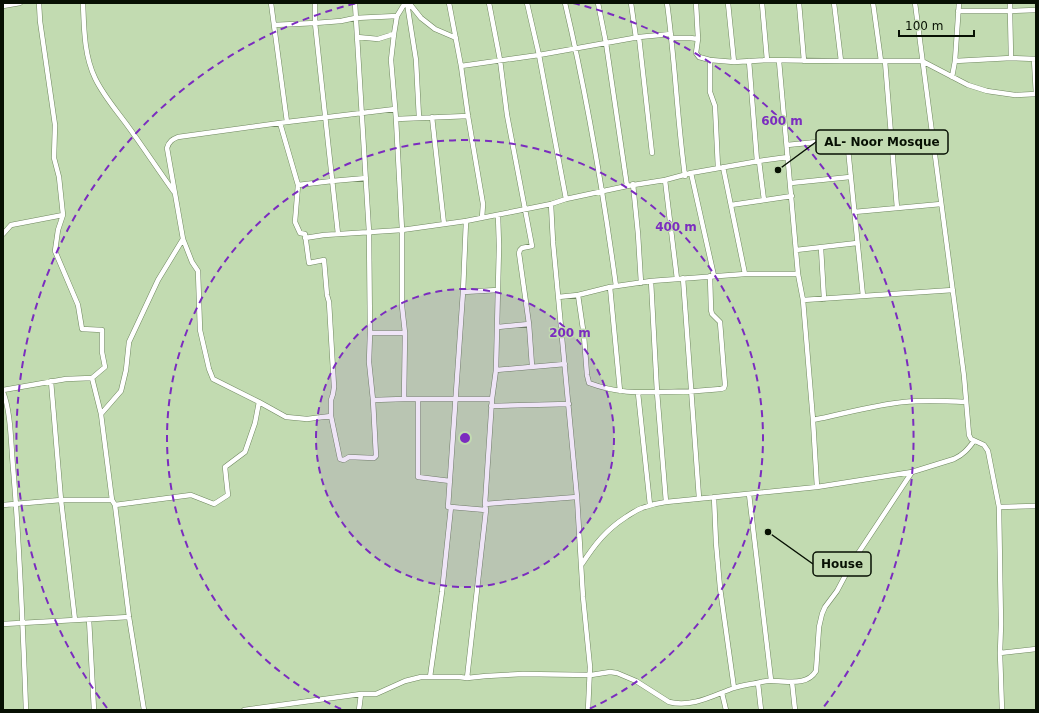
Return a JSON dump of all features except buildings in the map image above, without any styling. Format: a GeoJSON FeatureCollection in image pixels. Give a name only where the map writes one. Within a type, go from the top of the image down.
{"type":"FeatureCollection","features":[{"type":"Feature","properties":{"kind":"street"},"geometry":{"type":"LineString","coordinates":[[3,6],[20,3]]}},
{"type":"Feature","properties":{"kind":"street"},"geometry":{"type":"LineString","coordinates":[[26,710],[16,504],[9,418],[6,398],[3,391],[50,381],[92,378],[105,367],[102,352],[102,330],[82,329],[78,305],[55,250],[58,230],[63,215],[59,177],[54,158],[55,125],[40,21],[40,3]]}},
{"type":"Feature","properties":{"kind":"street"},"geometry":{"type":"LineString","coordinates":[[83,3],[84,32],[87,52],[95,78],[110,104],[130,129],[175,193]]}},
{"type":"Feature","properties":{"kind":"street"},"geometry":{"type":"LineString","coordinates":[[271,3],[287,122]]}},
{"type":"Feature","properties":{"kind":"street"},"geometry":{"type":"LineString","coordinates":[[315,3],[315,24],[338,234]]}},
{"type":"Feature","properties":{"kind":"street"},"geometry":{"type":"LineString","coordinates":[[280,123],[298,185],[295,222],[300,233],[305,234],[309,263],[324,260],[329,302],[334,387],[331,400],[331,416],[340,459],[344,460],[349,457],[374,458],[376,456],[369,362],[369,232],[355,3]]}},
{"type":"Feature","properties":{"kind":"street"},"geometry":{"type":"LineString","coordinates":[[404,399],[405,333],[402,306],[402,230],[391,60],[397,16],[407,3]]}},
{"type":"Feature","properties":{"kind":"street"},"geometry":{"type":"LineString","coordinates":[[407,3],[435,30],[456,38]]}},
{"type":"Feature","properties":{"kind":"street"},"geometry":{"type":"LineString","coordinates":[[407,3],[416,60],[419,118]]}},
{"type":"Feature","properties":{"kind":"street"},"geometry":{"type":"LineString","coordinates":[[449,3],[461,66],[483,204],[482,218]]}},
{"type":"Feature","properties":{"kind":"street"},"geometry":{"type":"LineString","coordinates":[[489,3],[500,60],[507,115],[532,246],[522,248],[519,253],[529,324],[532,366]]}},
{"type":"Feature","properties":{"kind":"street"},"geometry":{"type":"LineString","coordinates":[[527,3],[539,55],[566,199]]}},
{"type":"Feature","properties":{"kind":"street"},"geometry":{"type":"LineString","coordinates":[[565,3],[576,48],[602,191],[616,286]]}},
{"type":"Feature","properties":{"kind":"street"},"geometry":{"type":"LineString","coordinates":[[598,3],[638,234],[641,283]]}},
{"type":"Feature","properties":{"kind":"street"},"geometry":{"type":"LineString","coordinates":[[631,3],[638,38],[652,153]]}},
{"type":"Feature","properties":{"kind":"street"},"geometry":{"type":"LineString","coordinates":[[667,3],[680,140],[685,176]]}},
{"type":"Feature","properties":{"kind":"street"},"geometry":{"type":"LineString","coordinates":[[696,3],[698,39],[696,53],[697,56],[710,60],[734,62],[767,60],[922,61],[968,85],[987,91],[1015,95],[1036,94],[1035,59],[1011,58],[954,61]]}},
{"type":"Feature","properties":{"kind":"street"},"geometry":{"type":"LineString","coordinates":[[728,3],[734,62]]}},
{"type":"Feature","properties":{"kind":"street"},"geometry":{"type":"LineString","coordinates":[[762,3],[767,60]]}},
{"type":"Feature","properties":{"kind":"street"},"geometry":{"type":"LineString","coordinates":[[799,3],[804,61]]}},
{"type":"Feature","properties":{"kind":"street"},"geometry":{"type":"LineString","coordinates":[[834,3],[841,61]]}},
{"type":"Feature","properties":{"kind":"street"},"geometry":{"type":"LineString","coordinates":[[874,3],[883,61],[897,208]]}},
{"type":"Feature","properties":{"kind":"street"},"geometry":{"type":"LineString","coordinates":[[914,3],[964,376],[969,435],[971,439],[984,445],[988,451],[999,507],[1002,710]]}},
{"type":"Feature","properties":{"kind":"street"},"geometry":{"type":"LineString","coordinates":[[952,77],[959,3]]}},
{"type":"Feature","properties":{"kind":"street"},"geometry":{"type":"LineString","coordinates":[[1010,3],[1011,58]]}},
{"type":"Feature","properties":{"kind":"street"},"geometry":{"type":"LineString","coordinates":[[958,11],[1036,10]]}},
{"type":"Feature","properties":{"kind":"street"},"geometry":{"type":"LineString","coordinates":[[274,25],[315,24],[355,18],[397,16]]}},
{"type":"Feature","properties":{"kind":"street"},"geometry":{"type":"LineString","coordinates":[[357,37],[378,39],[394,34]]}},
{"type":"Feature","properties":{"kind":"street"},"geometry":{"type":"LineString","coordinates":[[461,66],[539,55],[638,38],[671,36],[698,39]]}},
{"type":"Feature","properties":{"kind":"street"},"geometry":{"type":"LineString","coordinates":[[710,60],[710,92],[715,106],[721,168],[731,205],[745,274]]}},
{"type":"Feature","properties":{"kind":"street"},"geometry":{"type":"LineString","coordinates":[[749,61],[758,161],[764,200]]}},
{"type":"Feature","properties":{"kind":"street"},"geometry":{"type":"LineString","coordinates":[[779,61],[798,274],[803,300],[817,487]]}},
{"type":"Feature","properties":{"kind":"street"},"geometry":{"type":"LineString","coordinates":[[331,416],[307,419],[286,417],[213,379],[209,369],[200,330],[198,271],[192,262],[183,239],[167,148],[168,144],[178,137],[395,109]]}},
{"type":"Feature","properties":{"kind":"street"},"geometry":{"type":"LineString","coordinates":[[396,119],[468,116]]}},
{"type":"Feature","properties":{"kind":"street"},"geometry":{"type":"LineString","coordinates":[[432,117],[444,224]]}},
{"type":"Feature","properties":{"kind":"street"},"geometry":{"type":"LineString","coordinates":[[787,145],[846,138],[863,296]]}},
{"type":"Feature","properties":{"kind":"street"},"geometry":{"type":"LineString","coordinates":[[305,238],[338,234],[402,230],[466,221],[550,204],[630,185],[665,180],[685,176],[691,173],[758,161],[788,157]]}},
{"type":"Feature","properties":{"kind":"street"},"geometry":{"type":"LineString","coordinates":[[578,295],[589,383],[620,391],[638,393],[724,388],[720,322],[712,314],[711,310],[712,276],[691,173]]}},
{"type":"Feature","properties":{"kind":"street"},"geometry":{"type":"LineString","coordinates":[[791,183],[850,177]]}},
{"type":"Feature","properties":{"kind":"street"},"geometry":{"type":"LineString","coordinates":[[298,185],[366,178]]}},
{"type":"Feature","properties":{"kind":"street"},"geometry":{"type":"LineString","coordinates":[[665,180],[677,279]]}},
{"type":"Feature","properties":{"kind":"street"},"geometry":{"type":"LineString","coordinates":[[731,205],[792,196]]}},
{"type":"Feature","properties":{"kind":"street"},"geometry":{"type":"LineString","coordinates":[[550,204],[578,497],[583,597],[591,674],[588,710]]}},
{"type":"Feature","properties":{"kind":"street"},"geometry":{"type":"LineString","coordinates":[[854,212],[941,204]]}},
{"type":"Feature","properties":{"kind":"street"},"geometry":{"type":"LineString","coordinates":[[3,234],[11,225],[63,215]]}},
{"type":"Feature","properties":{"kind":"street"},"geometry":{"type":"LineString","coordinates":[[467,678],[486,510],[484,504],[491,406],[496,370],[498,326],[498,215]]}},
{"type":"Feature","properties":{"kind":"street"},"geometry":{"type":"LineString","coordinates":[[466,221],[463,292],[448,507],[486,510]]}},
{"type":"Feature","properties":{"kind":"street"},"geometry":{"type":"LineString","coordinates":[[101,414],[121,391],[126,370],[129,342],[158,280],[183,239]]}},
{"type":"Feature","properties":{"kind":"street"},"geometry":{"type":"LineString","coordinates":[[796,250],[857,243]]}},
{"type":"Feature","properties":{"kind":"street"},"geometry":{"type":"LineString","coordinates":[[821,248],[824,299]]}},
{"type":"Feature","properties":{"kind":"street"},"geometry":{"type":"LineString","coordinates":[[558,297],[578,295],[610,287],[651,281],[745,274],[798,274]]}},
{"type":"Feature","properties":{"kind":"street"},"geometry":{"type":"LineString","coordinates":[[683,278],[698,498]]}},
{"type":"Feature","properties":{"kind":"street"},"geometry":{"type":"LineString","coordinates":[[651,281],[657,392],[666,502]]}},
{"type":"Feature","properties":{"kind":"street"},"geometry":{"type":"LineString","coordinates":[[610,287],[620,391]]}},
{"type":"Feature","properties":{"kind":"street"},"geometry":{"type":"LineString","coordinates":[[463,292],[498,290]]}},
{"type":"Feature","properties":{"kind":"street"},"geometry":{"type":"LineString","coordinates":[[803,300],[953,290]]}},
{"type":"Feature","properties":{"kind":"street"},"geometry":{"type":"LineString","coordinates":[[498,326],[529,324]]}},
{"type":"Feature","properties":{"kind":"street"},"geometry":{"type":"LineString","coordinates":[[370,333],[405,333]]}},
{"type":"Feature","properties":{"kind":"street"},"geometry":{"type":"LineString","coordinates":[[496,370],[565,364]]}},
{"type":"Feature","properties":{"kind":"street"},"geometry":{"type":"LineString","coordinates":[[92,378],[101,414],[112,500],[115,505],[129,617],[144,710]]}},
{"type":"Feature","properties":{"kind":"street"},"geometry":{"type":"LineString","coordinates":[[50,381],[61,500],[75,620]]}},
{"type":"Feature","properties":{"kind":"street"},"geometry":{"type":"LineString","coordinates":[[638,393],[650,506]]}},
{"type":"Feature","properties":{"kind":"street"},"geometry":{"type":"LineString","coordinates":[[418,399],[418,477],[450,481]]}},
{"type":"Feature","properties":{"kind":"street"},"geometry":{"type":"LineString","coordinates":[[373,400],[492,399]]}},
{"type":"Feature","properties":{"kind":"street"},"geometry":{"type":"LineString","coordinates":[[115,505],[191,495],[214,504],[228,496],[225,467],[245,452],[255,423],[259,402]]}},
{"type":"Feature","properties":{"kind":"street"},"geometry":{"type":"LineString","coordinates":[[813,420],[903,402],[966,402]]}},
{"type":"Feature","properties":{"kind":"street"},"geometry":{"type":"LineString","coordinates":[[491,406],[569,404]]}},
{"type":"Feature","properties":{"kind":"street"},"geometry":{"type":"LineString","coordinates":[[3,419],[9,418]]}},
{"type":"Feature","properties":{"kind":"street"},"geometry":{"type":"LineString","coordinates":[[582,564],[593,546],[607,531],[640,508],[666,502],[817,487],[912,472],[960,456],[966,452],[974,441]]}},
{"type":"Feature","properties":{"kind":"street"},"geometry":{"type":"LineString","coordinates":[[244,710],[361,694],[376,694],[405,681],[421,677],[467,678],[522,674],[591,674],[610,672],[617,673],[636,682],[669,702],[675,704],[690,703],[734,688],[772,680],[792,682],[809,679],[816,671],[819,627],[825,607],[837,591],[853,561],[912,472]]}},
{"type":"Feature","properties":{"kind":"street"},"geometry":{"type":"LineString","coordinates":[[749,494],[772,680]]}},
{"type":"Feature","properties":{"kind":"street"},"geometry":{"type":"LineString","coordinates":[[484,504],[578,497]]}},
{"type":"Feature","properties":{"kind":"street"},"geometry":{"type":"LineString","coordinates":[[714,497],[720,588],[734,688]]}},
{"type":"Feature","properties":{"kind":"street"},"geometry":{"type":"LineString","coordinates":[[3,505],[61,500],[112,500]]}},
{"type":"Feature","properties":{"kind":"street"},"geometry":{"type":"LineString","coordinates":[[999,507],[1036,506]]}},
{"type":"Feature","properties":{"kind":"street"},"geometry":{"type":"LineString","coordinates":[[430,677],[442,592],[451,507]]}},
{"type":"Feature","properties":{"kind":"street"},"geometry":{"type":"LineString","coordinates":[[3,624],[129,617]]}},
{"type":"Feature","properties":{"kind":"street"},"geometry":{"type":"LineString","coordinates":[[89,619],[94,710]]}},
{"type":"Feature","properties":{"kind":"street"},"geometry":{"type":"LineString","coordinates":[[1000,653],[1036,649]]}},
{"type":"Feature","properties":{"kind":"street"},"geometry":{"type":"LineString","coordinates":[[792,682],[796,710]]}},
{"type":"Feature","properties":{"kind":"street"},"geometry":{"type":"LineString","coordinates":[[758,683],[761,710]]}},
{"type":"Feature","properties":{"kind":"street"},"geometry":{"type":"LineString","coordinates":[[722,693],[726,710]]}},
{"type":"Feature","properties":{"kind":"street"},"geometry":{"type":"LineString","coordinates":[[359,710],[361,694]]}},
{"type":"Feature","properties":{"kind":"place","name":"AL- Noor Mosque"},"geometry":{"type":"Point","coordinates":[778,170]}},
{"type":"Feature","properties":{"kind":"place","name":"House"},"geometry":{"type":"Point","coordinates":[768,532]}}]}
